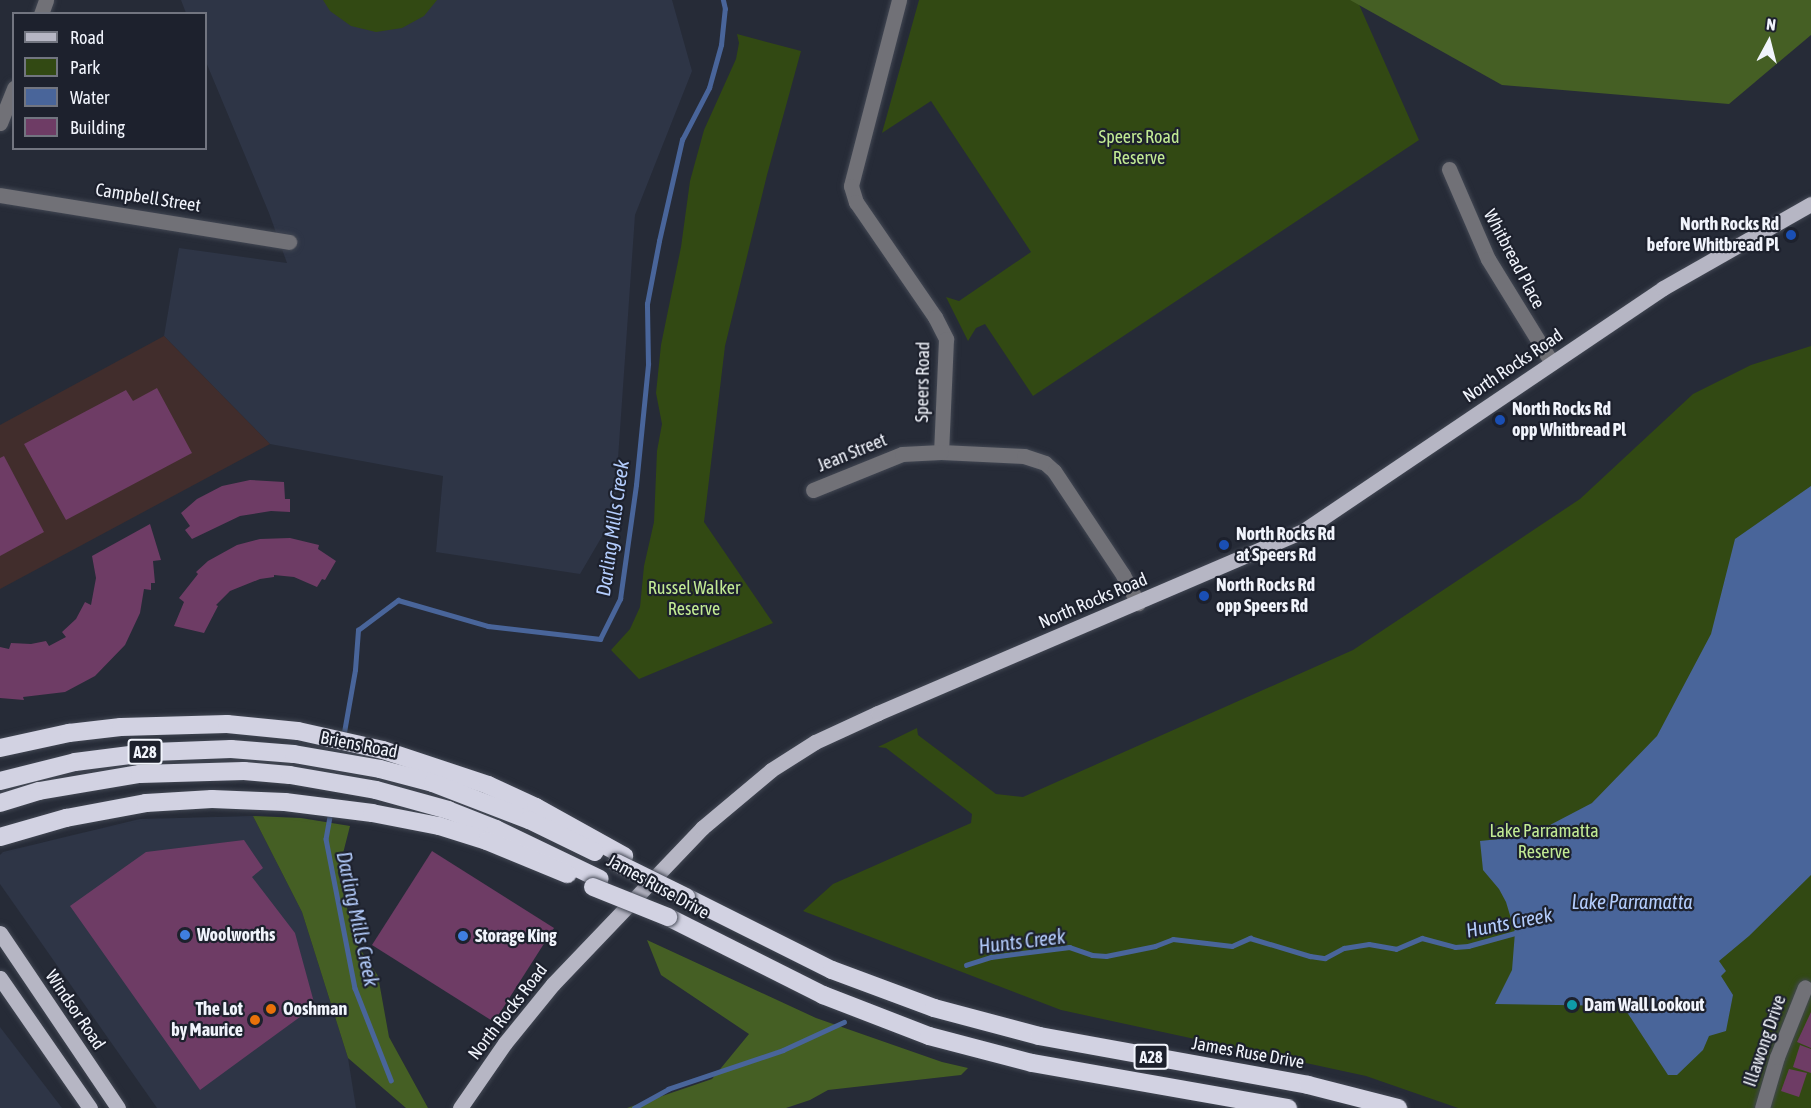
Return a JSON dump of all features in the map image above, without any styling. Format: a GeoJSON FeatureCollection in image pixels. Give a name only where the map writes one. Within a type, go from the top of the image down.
{"type":"FeatureCollection","features":[{"type":"Feature","properties":{"kind":"highway"},"geometry":{"type":"LineString","coordinates":[[0,748],[69,733],[121,727],[228,724],[298,731],[384,750],[488,784],[536,807],[620,859]]}},
{"type":"Feature","properties":{"kind":"highway","name":"Briens Road"},"geometry":{"type":"LineString","coordinates":[[0,781],[75,762],[153,752],[231,749],[294,754],[380,769],[481,800],[620,859],[687,897]]}},
{"type":"Feature","properties":{"kind":"highway","name":"James Ruse Drive"},"geometry":{"type":"LineString","coordinates":[[0,803],[39,791],[140,774],[244,771],[290,775],[376,790],[480,822],[596,883],[831,999],[929,1036],[1032,1063],[1288,1108]]}},
{"type":"Feature","properties":{"kind":"highway"},"geometry":{"type":"LineString","coordinates":[[0,837],[66,818],[146,803],[212,799],[285,802],[415,820],[479,838],[596,883]]}},
{"type":"Feature","properties":{"kind":"highway","name":"James Ruse Drive"},"geometry":{"type":"LineString","coordinates":[[687,897],[832,970],[934,1008],[1039,1036],[1308,1085],[1398,1108]]}},
{"type":"Feature","properties":{"kind":"main road","name":"North Rocks Road"},"geometry":{"type":"LineString","coordinates":[[460,1108],[505,1043],[553,984],[702,828],[771,770],[815,742],[867,718],[1303,531],[1663,288],[1811,204]]}},
{"type":"Feature","properties":{"kind":"main road","name":"Windsor Road"},"geometry":{"type":"LineString","coordinates":[[0,933],[118,1108]]}},
{"type":"Feature","properties":{"kind":"main road"},"geometry":{"type":"LineString","coordinates":[[0,978],[90,1108]]}},
{"type":"Feature","properties":{"kind":"street","name":"Speers Road"},"geometry":{"type":"LineString","coordinates":[[899,0],[851,186],[856,202],[935,317],[946,339],[941,452]]}},
{"type":"Feature","properties":{"kind":"street"},"geometry":{"type":"LineString","coordinates":[[0,123],[12,93]]}},
{"type":"Feature","properties":{"kind":"street","name":"Whitbread Place"},"geometry":{"type":"LineString","coordinates":[[1449,169],[1488,259],[1552,363]]}},
{"type":"Feature","properties":{"kind":"street","name":"Campbell Street"},"geometry":{"type":"LineString","coordinates":[[0,195],[289,242]]}},
{"type":"Feature","properties":{"kind":"street","name":"Jean Street"},"geometry":{"type":"LineString","coordinates":[[813,490],[902,454],[941,452]]}},
{"type":"Feature","properties":{"kind":"street"},"geometry":{"type":"LineString","coordinates":[[941,452],[1024,456],[1039,460],[1048,466],[1117,566],[1138,603]]}},
{"type":"Feature","properties":{"kind":"street","name":"Illawong Drive"},"geometry":{"type":"LineString","coordinates":[[1762,1108],[1777,1057],[1805,987]]}},
{"type":"Feature","properties":{"kind":"shaded area"},"geometry":{"type":"Polygon","coordinates":[[[181,0],[672,0],[692,71],[635,215],[614,516],[580,574],[436,552],[443,476],[270,444],[164,336],[179,248],[287,263],[269,213],[207,64],[207,12],[186,12],[181,0]]]}},
{"type":"Feature","properties":{"kind":"shaded area"},"geometry":{"type":"Polygon","coordinates":[[[164,336],[270,444],[0,589],[0,425],[164,336]]]}},
{"type":"Feature","properties":{"kind":"shaded area"},"geometry":{"type":"Polygon","coordinates":[[[253,816],[302,912],[348,1058],[356,1108],[157,1108],[0,884],[0,855],[3,852],[140,819],[253,816]]]}},
{"type":"Feature","properties":{"kind":"shaded area"},"geometry":{"type":"Polygon","coordinates":[[[0,1027],[62,1108],[0,1108],[0,1027]]]}},
{"type":"Feature","properties":{"kind":"green space"},"geometry":{"type":"Polygon","coordinates":[[[323,0],[437,0],[424,16],[402,28],[376,32],[351,26],[330,11],[323,0]]]}},
{"type":"Feature","properties":{"kind":"green space","name":"Speers Road Reserve"},"geometry":{"type":"Polygon","coordinates":[[[919,0],[1357,0],[1419,140],[1033,396],[985,324],[976,328],[968,341],[946,297],[959,301],[1031,252],[931,101],[882,133],[919,0]]]}},
{"type":"Feature","properties":{"kind":"green space"},"geometry":{"type":"Polygon","coordinates":[[[1350,0],[1811,0],[1811,35],[1729,104],[1502,85],[1350,0]]]}},
{"type":"Feature","properties":{"kind":"green space","name":"Russel Walker Reserve"},"geometry":{"type":"Polygon","coordinates":[[[737,34],[801,51],[767,175],[725,346],[704,522],[773,623],[639,679],[611,650],[630,629],[640,607],[644,566],[654,522],[657,451],[662,424],[656,393],[661,345],[681,247],[690,181],[704,130],[736,59],[739,43],[737,34]]]}},
{"type":"Feature","properties":{"kind":"green space","name":"Lake Parramatta Reserve"},"geometry":{"type":"Polygon","coordinates":[[[1811,346],[1811,1108],[1458,1108],[1366,1076],[1061,1010],[803,911],[833,884],[971,823],[972,814],[886,748],[878,747],[917,728],[918,735],[996,794],[1023,797],[1353,650],[1580,499],[1693,394],[1751,365],[1811,346]]]}},
{"type":"Feature","properties":{"kind":"green space"},"geometry":{"type":"Polygon","coordinates":[[[253,816],[301,818],[350,826],[338,873],[356,943],[378,976],[389,1037],[428,1108],[406,1108],[348,1058],[302,912],[253,816]]]}},
{"type":"Feature","properties":{"kind":"green space"},"geometry":{"type":"Polygon","coordinates":[[[647,940],[816,1018],[942,1062],[968,1068],[961,1075],[828,1090],[810,1100],[786,1108],[627,1108],[712,1079],[749,1034],[661,975],[647,940]]]}},
{"type":"Feature","properties":{"kind":"water","name":"Lake Parramatta"},"geometry":{"type":"Polygon","coordinates":[[[1811,486],[1811,875],[1749,936],[1719,961],[1726,971],[1721,976],[1733,995],[1726,1031],[1709,1036],[1703,1050],[1677,1075],[1668,1075],[1623,1006],[1495,1004],[1512,970],[1515,932],[1506,902],[1499,889],[1483,870],[1480,841],[1529,836],[1592,803],[1657,736],[1711,634],[1735,539],[1811,486]]]}},
{"type":"Feature","properties":{"kind":"building"},"geometry":{"type":"Polygon","coordinates":[[[157,388],[192,453],[66,520],[24,444],[126,390],[133,401],[157,388]]]}},
{"type":"Feature","properties":{"kind":"building"},"geometry":{"type":"Polygon","coordinates":[[[4,456],[44,532],[0,556],[0,458],[4,456]]]}},
{"type":"Feature","properties":{"kind":"building"},"geometry":{"type":"Polygon","coordinates":[[[250,480],[284,482],[285,499],[290,499],[290,512],[271,511],[240,516],[192,539],[185,530],[190,526],[181,513],[197,499],[222,486],[250,480]]]}},
{"type":"Feature","properties":{"kind":"building"},"geometry":{"type":"Polygon","coordinates":[[[150,524],[161,560],[153,561],[155,583],[151,583],[151,590],[144,589],[140,613],[125,645],[95,676],[65,692],[23,697],[24,700],[0,698],[0,647],[9,649],[11,643],[31,644],[46,641],[49,646],[66,637],[62,632],[76,619],[85,602],[91,605],[96,578],[92,556],[150,524]]]}},
{"type":"Feature","properties":{"kind":"building"},"geometry":{"type":"Polygon","coordinates":[[[290,538],[319,545],[318,549],[336,561],[325,580],[322,579],[317,587],[294,577],[274,575],[274,577],[260,579],[230,591],[216,605],[218,606],[204,633],[174,626],[184,602],[179,598],[198,574],[196,572],[208,561],[237,545],[260,539],[290,538]]]}},
{"type":"Feature","properties":{"kind":"building"},"geometry":{"type":"Polygon","coordinates":[[[244,840],[263,868],[252,877],[295,933],[315,1006],[200,1090],[70,906],[146,852],[244,840]]]}},
{"type":"Feature","properties":{"kind":"building","name":"Storage King"},"geometry":{"type":"Polygon","coordinates":[[[432,851],[554,928],[494,1022],[372,945],[432,851]]]}},
{"type":"Feature","properties":{"kind":"building"},"geometry":{"type":"Polygon","coordinates":[[[1811,1012],[1811,1048],[1797,1042],[1811,1012]]]}},
{"type":"Feature","properties":{"kind":"building"},"geometry":{"type":"Polygon","coordinates":[[[1800,1045],[1811,1049],[1811,1073],[1793,1067],[1800,1045]]]}},
{"type":"Feature","properties":{"kind":"building"},"geometry":{"type":"Polygon","coordinates":[[[1789,1069],[1807,1073],[1799,1097],[1781,1091],[1789,1069]]]}},
{"type":"Feature","properties":{"kind":"waterway","name":"Darling Mills Creek"},"geometry":{"type":"LineString","coordinates":[[343,738],[355,670],[358,630],[398,600],[488,626],[600,639],[620,599],[636,485],[648,364],[647,304],[659,241],[682,140],[709,88],[721,45],[725,9],[723,0]]}},
{"type":"Feature","properties":{"kind":"waterway","name":"Darling Mills Creek"},"geometry":{"type":"LineString","coordinates":[[331,811],[326,839],[355,988],[391,1080]]}},
{"type":"Feature","properties":{"kind":"waterway","name":"Hunts Creek"},"geometry":{"type":"LineString","coordinates":[[966,965],[991,957],[1069,947],[1092,955],[1106,956],[1155,946],[1173,939],[1232,946],[1250,938],[1310,956],[1325,958],[1344,948],[1369,944],[1396,949],[1422,938],[1455,947],[1468,946],[1519,932]]}},
{"type":"Feature","properties":{"kind":"waterway","name":"Hunts Creek"},"geometry":{"type":"LineString","coordinates":[[634,1108],[668,1089],[783,1050],[844,1022]]}},
{"type":"Feature","properties":{"kind":"place","name":"North Rocks Rd before Whitbread Pl"},"geometry":{"type":"Point","coordinates":[1791,235]}},
{"type":"Feature","properties":{"kind":"place","name":"North Rocks Rd opp Whitbread Pl"},"geometry":{"type":"Point","coordinates":[1500,420]}},
{"type":"Feature","properties":{"kind":"place","name":"North Rocks Rd at Speers Rd"},"geometry":{"type":"Point","coordinates":[1224,545]}},
{"type":"Feature","properties":{"kind":"place","name":"North Rocks Rd opp Speers Rd"},"geometry":{"type":"Point","coordinates":[1204,596]}},
{"type":"Feature","properties":{"kind":"place","name":"Woolworths"},"geometry":{"type":"Point","coordinates":[185,935]}},
{"type":"Feature","properties":{"kind":"place","name":"Storage King"},"geometry":{"type":"Point","coordinates":[463,936]}},
{"type":"Feature","properties":{"kind":"place","name":"Dam Wall Lookout"},"geometry":{"type":"Point","coordinates":[1572,1005]}},
{"type":"Feature","properties":{"kind":"place","name":"Ooshman"},"geometry":{"type":"Point","coordinates":[271,1009]}},
{"type":"Feature","properties":{"kind":"place","name":"The Lot by Maurice"},"geometry":{"type":"Point","coordinates":[255,1020]}}]}
